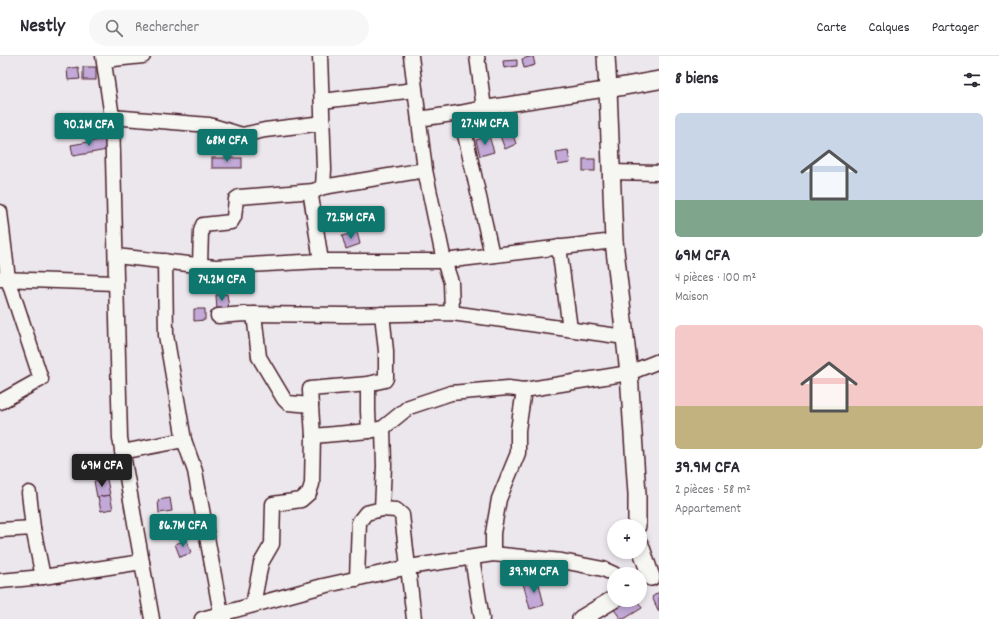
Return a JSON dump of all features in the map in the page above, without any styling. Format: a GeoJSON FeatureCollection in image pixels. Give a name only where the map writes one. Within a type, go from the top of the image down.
{"type":"FeatureCollection","features":[{"type":"Feature","properties":{"kind":"street"},"geometry":{"type":"LineString","coordinates":[[143,56],[103,58],[112,117],[120,438],[152,619]]}},
{"type":"Feature","properties":{"kind":"street"},"geometry":{"type":"LineString","coordinates":[[320,56],[324,168],[318,189],[311,196],[321,261]]}},
{"type":"Feature","properties":{"kind":"street"},"geometry":{"type":"LineString","coordinates":[[411,56],[425,170],[444,261],[451,282],[452,312]]}},
{"type":"Feature","properties":{"kind":"street"},"geometry":{"type":"LineString","coordinates":[[477,56],[484,108]]}},
{"type":"Feature","properties":{"kind":"street"},"geometry":{"type":"LineString","coordinates":[[606,56],[614,241],[628,373],[637,519]]}},
{"type":"Feature","properties":{"kind":"street"},"geometry":{"type":"LineString","coordinates":[[419,119],[659,80]]}},
{"type":"Feature","properties":{"kind":"street"},"geometry":{"type":"LineString","coordinates":[[322,101],[416,90]]}},
{"type":"Feature","properties":{"kind":"street"},"geometry":{"type":"LineString","coordinates":[[459,113],[492,255]]}},
{"type":"Feature","properties":{"kind":"street"},"geometry":{"type":"LineString","coordinates":[[112,117],[209,125],[242,135],[265,130],[323,123]]}},
{"type":"Feature","properties":{"kind":"street"},"geometry":{"type":"LineString","coordinates":[[200,265],[201,231],[203,225],[231,222],[234,217],[236,199],[239,197],[318,189],[425,170]]}},
{"type":"Feature","properties":{"kind":"street"},"geometry":{"type":"LineString","coordinates":[[611,172],[659,173]]}},
{"type":"Feature","properties":{"kind":"street"},"geometry":{"type":"LineString","coordinates":[[0,212],[4,279],[42,379],[0,402]]}},
{"type":"Feature","properties":{"kind":"street"},"geometry":{"type":"LineString","coordinates":[[116,256],[215,267],[321,261],[444,261],[614,241]]}},
{"type":"Feature","properties":{"kind":"street"},"geometry":{"type":"LineString","coordinates":[[559,247],[570,330]]}},
{"type":"Feature","properties":{"kind":"street"},"geometry":{"type":"LineString","coordinates":[[165,261],[166,335],[184,440],[195,471],[222,616]]}},
{"type":"Feature","properties":{"kind":"street"},"geometry":{"type":"LineString","coordinates":[[4,279],[115,283]]}},
{"type":"Feature","properties":{"kind":"street"},"geometry":{"type":"LineString","coordinates":[[218,316],[245,314],[347,315],[452,312],[625,337]]}},
{"type":"Feature","properties":{"kind":"street"},"geometry":{"type":"LineString","coordinates":[[254,314],[258,357],[284,399],[288,403],[311,405]]}},
{"type":"Feature","properties":{"kind":"street"},"geometry":{"type":"LineString","coordinates":[[253,605],[261,563],[272,544],[273,504],[300,500],[309,494],[312,484],[313,436],[310,389],[368,384],[384,380],[386,378],[386,351],[382,314]]}},
{"type":"Feature","properties":{"kind":"street"},"geometry":{"type":"LineString","coordinates":[[313,436],[376,430],[409,407],[451,392],[508,388],[524,390],[628,373],[659,361]]}},
{"type":"Feature","properties":{"kind":"street"},"geometry":{"type":"LineString","coordinates":[[368,384],[368,412],[376,430],[384,466],[382,509]]}},
{"type":"Feature","properties":{"kind":"street"},"geometry":{"type":"LineString","coordinates":[[493,554],[493,533],[498,499],[518,453],[518,430],[524,390]]}},
{"type":"Feature","properties":{"kind":"street"},"geometry":{"type":"LineString","coordinates":[[122,452],[184,440]]}},
{"type":"Feature","properties":{"kind":"street"},"geometry":{"type":"LineString","coordinates":[[29,493],[33,528],[43,577]]}},
{"type":"Feature","properties":{"kind":"street"},"geometry":{"type":"LineString","coordinates":[[357,579],[359,522],[366,513],[382,509],[396,510],[402,515],[414,619]]}},
{"type":"Feature","properties":{"kind":"street"},"geometry":{"type":"LineString","coordinates":[[0,530],[33,528]]}},
{"type":"Feature","properties":{"kind":"street"},"geometry":{"type":"LineString","coordinates":[[202,619],[222,616],[253,605],[323,586],[409,568],[493,554],[562,561],[607,571]]}},
{"type":"Feature","properties":{"kind":"street"},"geometry":{"type":"LineString","coordinates":[[472,558],[482,619]]}},
{"type":"Feature","properties":{"kind":"street"},"geometry":{"type":"LineString","coordinates":[[644,559],[650,578]]}},
{"type":"Feature","properties":{"kind":"street"},"geometry":{"type":"LineString","coordinates":[[0,581],[43,577],[142,562]]}},
{"type":"Feature","properties":{"kind":"street"},"geometry":{"type":"LineString","coordinates":[[581,619],[607,603]]}},
{"type":"Feature","properties":{"kind":"building"},"geometry":{"type":"Polygon","coordinates":[[[533,56],[535,65],[524,68],[522,59],[533,56]]]}},
{"type":"Feature","properties":{"kind":"building"},"geometry":{"type":"Polygon","coordinates":[[[517,60],[517,66],[504,68],[503,61],[517,60]]]}},
{"type":"Feature","properties":{"kind":"building"},"geometry":{"type":"Polygon","coordinates":[[[78,67],[80,79],[68,80],[67,69],[78,67]]]}},
{"type":"Feature","properties":{"kind":"building"},"geometry":{"type":"Polygon","coordinates":[[[83,67],[96,67],[96,80],[83,80],[83,67]]]}},
{"type":"Feature","properties":{"kind":"building"},"geometry":{"type":"Polygon","coordinates":[[[209,131],[222,131],[222,140],[209,140],[209,131]]]}},
{"type":"Feature","properties":{"kind":"building"},"geometry":{"type":"Polygon","coordinates":[[[512,132],[516,144],[505,149],[500,136],[512,132]]]}},
{"type":"Feature","properties":{"kind":"building"},"geometry":{"type":"Polygon","coordinates":[[[489,136],[494,152],[480,156],[476,140],[489,136]]]}},
{"type":"Feature","properties":{"kind":"building"},"geometry":{"type":"Polygon","coordinates":[[[106,139],[107,150],[73,156],[71,145],[106,139]]]}},
{"type":"Feature","properties":{"kind":"building"},"geometry":{"type":"Polygon","coordinates":[[[568,150],[570,163],[558,165],[556,152],[568,150]]]}},
{"type":"Feature","properties":{"kind":"building"},"geometry":{"type":"Polygon","coordinates":[[[212,158],[242,158],[242,168],[212,168],[212,158]]]}},
{"type":"Feature","properties":{"kind":"building"},"geometry":{"type":"Polygon","coordinates":[[[583,159],[595,159],[595,171],[583,171],[583,159]]]}},
{"type":"Feature","properties":{"kind":"building"},"geometry":{"type":"Polygon","coordinates":[[[357,232],[360,244],[346,249],[342,236],[357,232]]]}},
{"type":"Feature","properties":{"kind":"building"},"geometry":{"type":"Polygon","coordinates":[[[227,294],[229,309],[217,310],[216,295],[227,294]]]}},
{"type":"Feature","properties":{"kind":"building"},"geometry":{"type":"Polygon","coordinates":[[[194,309],[205,309],[205,320],[194,321],[194,309]]]}},
{"type":"Feature","properties":{"kind":"building"},"geometry":{"type":"Polygon","coordinates":[[[107,479],[110,495],[97,497],[94,481],[107,479]]]}},
{"type":"Feature","properties":{"kind":"building"},"geometry":{"type":"Polygon","coordinates":[[[110,495],[113,509],[101,511],[98,497],[110,495]]]}},
{"type":"Feature","properties":{"kind":"building"},"geometry":{"type":"Polygon","coordinates":[[[170,498],[172,511],[159,513],[158,500],[170,498]]]}},
{"type":"Feature","properties":{"kind":"building"},"geometry":{"type":"Polygon","coordinates":[[[187,540],[191,553],[180,557],[175,544],[187,540]]]}},
{"type":"Feature","properties":{"kind":"building"},"geometry":{"type":"Polygon","coordinates":[[[538,580],[544,605],[530,609],[523,583],[538,580]]]}},
{"type":"Feature","properties":{"kind":"building"},"geometry":{"type":"Polygon","coordinates":[[[659,592],[659,612],[652,597],[659,592]]]}},
{"type":"Feature","properties":{"kind":"building"},"geometry":{"type":"Polygon","coordinates":[[[612,607],[642,608],[624,619],[621,619],[612,607]]]}}]}
